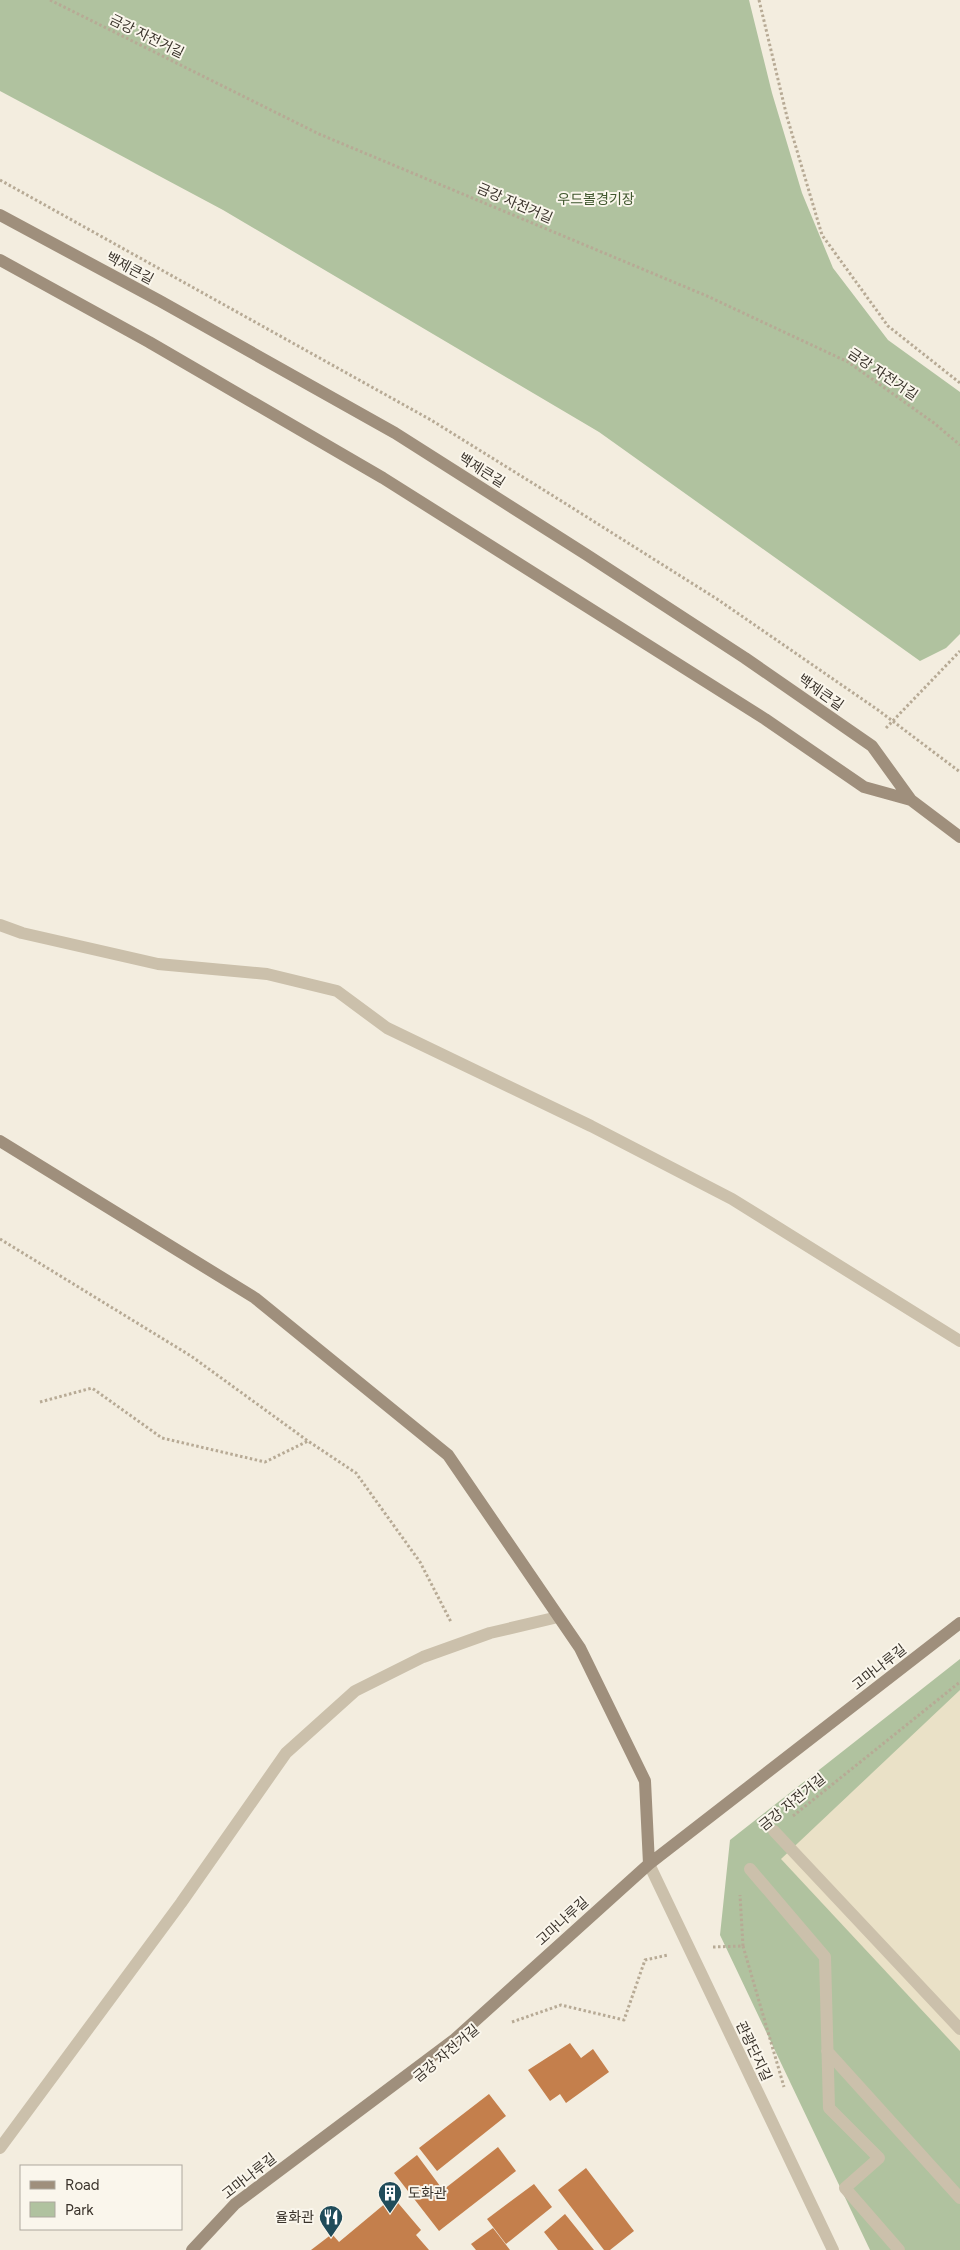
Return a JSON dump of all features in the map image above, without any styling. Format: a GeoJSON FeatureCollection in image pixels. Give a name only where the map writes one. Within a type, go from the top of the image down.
{"type":"FeatureCollection","features":[{"type":"Feature","properties":{"kind":"main road","name":"백제큰길"},"geometry":{"type":"LineString","coordinates":[[0,215],[151,297],[395,434],[745,658],[872,746],[911,800],[960,837]]}},
{"type":"Feature","properties":{"kind":"main road","name":"백제큰길"},"geometry":{"type":"LineString","coordinates":[[0,260],[149,342],[383,478],[756,714],[864,787],[911,800]]}},
{"type":"Feature","properties":{"kind":"main road"},"geometry":{"type":"LineString","coordinates":[[0,1141],[255,1298],[448,1456],[580,1648],[645,1781],[649,1864]]}},
{"type":"Feature","properties":{"kind":"main road","name":"고마나루길"},"geometry":{"type":"LineString","coordinates":[[192,2250],[235,2204],[455,2039],[649,1864],[960,1623]]}},
{"type":"Feature","properties":{"kind":"street"},"geometry":{"type":"LineString","coordinates":[[0,925],[22,933],[158,964],[266,974],[337,991],[387,1028],[591,1126],[732,1199],[960,1342]]}},
{"type":"Feature","properties":{"kind":"street"},"geometry":{"type":"LineString","coordinates":[[0,2148],[181,1902],[286,1753],[355,1691],[423,1657],[490,1633],[558,1617]]}},
{"type":"Feature","properties":{"kind":"street"},"geometry":{"type":"LineString","coordinates":[[774,1831],[960,2029]]}},
{"type":"Feature","properties":{"kind":"street","name":"관광단지길"},"geometry":{"type":"LineString","coordinates":[[649,1864],[833,2250]]}},
{"type":"Feature","properties":{"kind":"street"},"geometry":{"type":"LineString","coordinates":[[750,1868],[825,1957],[829,2108],[879,2158],[845,2188],[899,2250]]}},
{"type":"Feature","properties":{"kind":"street"},"geometry":{"type":"LineString","coordinates":[[827,2051],[960,2198]]}},
{"type":"Feature","properties":{"kind":"path","name":"금강 자전거길"},"geometry":{"type":"LineString","coordinates":[[50,0],[319,134],[707,296],[848,362],[934,423],[960,445]]}},
{"type":"Feature","properties":{"kind":"path"},"geometry":{"type":"LineString","coordinates":[[758,0],[787,117],[822,235],[888,326],[960,383]]}},
{"type":"Feature","properties":{"kind":"path"},"geometry":{"type":"LineString","coordinates":[[872,746],[891,721],[960,651]]}},
{"type":"Feature","properties":{"kind":"path"},"geometry":{"type":"LineString","coordinates":[[0,1239],[191,1356],[308,1441],[356,1473],[420,1562],[461,1643]]}},
{"type":"Feature","properties":{"kind":"path"},"geometry":{"type":"LineString","coordinates":[[40,1402],[92,1388],[162,1438],[265,1462],[308,1441]]}},
{"type":"Feature","properties":{"kind":"path","name":"금강 자전거길"},"geometry":{"type":"LineString","coordinates":[[774,1831],[890,1736],[960,1682]]}},
{"type":"Feature","properties":{"kind":"path"},"geometry":{"type":"LineString","coordinates":[[750,1868],[740,1890],[744,1946],[785,2088]]}},
{"type":"Feature","properties":{"kind":"path"},"geometry":{"type":"LineString","coordinates":[[510,2022],[561,2005],[624,2020],[645,1960],[710,1947],[744,1946]]}},
{"type":"Feature","properties":{"kind":"green space","name":"우드볼경기장"},"geometry":{"type":"Polygon","coordinates":[[[0,0],[749,0],[772,93],[802,193],[833,268],[888,340],[960,392],[960,634],[946,648],[920,661],[599,432],[223,210],[0,91],[0,0]]]}},
{"type":"Feature","properties":{"kind":"green space"},"geometry":{"type":"Polygon","coordinates":[[[960,1659],[960,2250],[870,2250],[720,1935],[730,1840],[960,1659]]]}},
{"type":"Feature","properties":{"kind":"shaded area"},"geometry":{"type":"Polygon","coordinates":[[[960,1690],[960,2051],[781,1859],[960,1690]]]}},
{"type":"Feature","properties":{"kind":"building"},"geometry":{"type":"Polygon","coordinates":[[[570,2043],[581,2058],[593,2049],[609,2072],[566,2103],[560,2094],[550,2101],[528,2070],[570,2043]]]}},
{"type":"Feature","properties":{"kind":"building"},"geometry":{"type":"Polygon","coordinates":[[[489,2094],[506,2116],[437,2171],[419,2148],[489,2094]]]}},
{"type":"Feature","properties":{"kind":"building"},"geometry":{"type":"Polygon","coordinates":[[[498,2147],[516,2171],[439,2231],[394,2173],[417,2155],[443,2190],[498,2147]]]}},
{"type":"Feature","properties":{"kind":"building"},"geometry":{"type":"Polygon","coordinates":[[[586,2168],[634,2231],[610,2250],[604,2250],[558,2190],[586,2168]]]}},
{"type":"Feature","properties":{"kind":"building"},"geometry":{"type":"Polygon","coordinates":[[[534,2184],[552,2207],[506,2244],[487,2219],[534,2184]]]}},
{"type":"Feature","properties":{"kind":"building","name":"도화관"},"geometry":{"type":"Polygon","coordinates":[[[393,2197],[421,2230],[416,2235],[429,2250],[311,2250],[332,2234],[339,2242],[393,2197]]]}},
{"type":"Feature","properties":{"kind":"building"},"geometry":{"type":"Polygon","coordinates":[[[565,2214],[594,2250],[558,2250],[544,2232],[565,2214]]]}},
{"type":"Feature","properties":{"kind":"building"},"geometry":{"type":"Polygon","coordinates":[[[493,2228],[510,2250],[476,2250],[471,2244],[493,2228]]]}},
{"type":"Feature","properties":{"kind":"place","name":"도화관"},"geometry":{"type":"Point","coordinates":[390,2214]}},
{"type":"Feature","properties":{"kind":"place","name":"율화관"},"geometry":{"type":"Point","coordinates":[331,2238]}}]}
